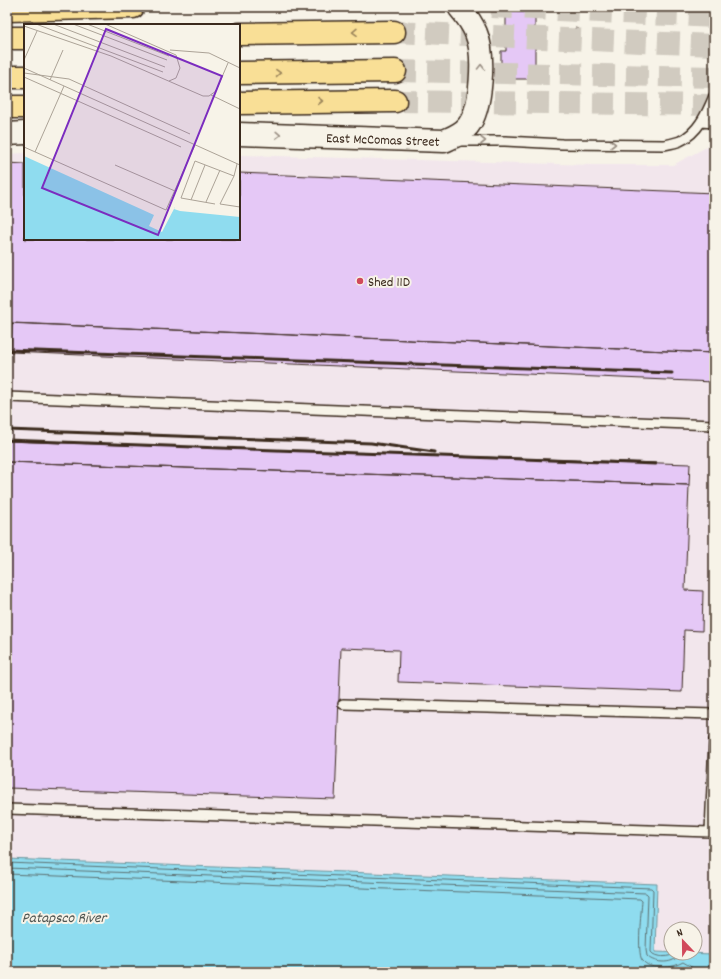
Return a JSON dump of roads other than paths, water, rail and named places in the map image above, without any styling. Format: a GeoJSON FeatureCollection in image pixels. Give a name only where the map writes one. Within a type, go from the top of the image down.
{"type":"FeatureCollection","features":[{"type":"Feature","properties":{"kind":"highway"},"geometry":{"type":"LineString","coordinates":[[7,10],[133,7]]}},
{"type":"Feature","properties":{"kind":"highway"},"geometry":{"type":"LineString","coordinates":[[240,34],[394,32]]}},
{"type":"Feature","properties":{"kind":"highway"},"geometry":{"type":"LineString","coordinates":[[7,38],[24,38]]}},
{"type":"Feature","properties":{"kind":"highway"},"geometry":{"type":"LineString","coordinates":[[240,73],[395,71]]}},
{"type":"Feature","properties":{"kind":"highway"},"geometry":{"type":"LineString","coordinates":[[7,77],[24,77]]}},
{"type":"Feature","properties":{"kind":"highway"},"geometry":{"type":"LineString","coordinates":[[240,103],[396,101]]}},
{"type":"Feature","properties":{"kind":"highway"},"geometry":{"type":"LineString","coordinates":[[7,107],[24,107]]}},
{"type":"Feature","properties":{"kind":"street","name":"East McComas Street"},"geometry":{"type":"LineString","coordinates":[[240,134],[444,141],[461,132],[471,121],[477,105],[481,70],[480,45],[476,33],[471,22],[458,7]]}},
{"type":"Feature","properties":{"kind":"street"},"geometry":{"type":"LineString","coordinates":[[7,134],[24,133]]}},
{"type":"Feature","properties":{"kind":"lane"},"geometry":{"type":"LineString","coordinates":[[444,141],[664,145],[680,141],[692,133],[701,122],[714,96]]}},
{"type":"Feature","properties":{"kind":"lane"},"geometry":{"type":"LineString","coordinates":[[701,122],[714,123]]}},
{"type":"Feature","properties":{"kind":"lane"},"geometry":{"type":"LineString","coordinates":[[7,397],[714,425]]}},
{"type":"Feature","properties":{"kind":"lane"},"geometry":{"type":"LineString","coordinates":[[343,704],[714,714]]}},
{"type":"Feature","properties":{"kind":"lane"},"geometry":{"type":"LineString","coordinates":[[7,809],[710,832],[714,740]]}},
{"type":"Feature","properties":{"kind":"water","name":"Patapsco River"},"geometry":{"type":"Polygon","coordinates":[[[7,859],[657,884],[655,952],[663,952],[663,961],[703,961],[703,954],[714,954],[714,972],[7,972],[7,859]]]}},
{"type":"Feature","properties":{"kind":"tunnel"},"geometry":{"type":"LineString","coordinates":[[491,7],[714,17]]}},
{"type":"Feature","properties":{"kind":"tunnel"},"geometry":{"type":"LineString","coordinates":[[394,32],[714,45]]}},
{"type":"Feature","properties":{"kind":"tunnel"},"geometry":{"type":"LineString","coordinates":[[395,71],[714,77]]}},
{"type":"Feature","properties":{"kind":"tunnel"},"geometry":{"type":"LineString","coordinates":[[395,101],[714,105]]}},
{"type":"Feature","properties":{"kind":"railway"},"geometry":{"type":"LineString","coordinates":[[7,350],[672,373]]}},
{"type":"Feature","properties":{"kind":"railway"},"geometry":{"type":"LineString","coordinates":[[7,430],[371,443],[434,452]]}},
{"type":"Feature","properties":{"kind":"railway"},"geometry":{"type":"LineString","coordinates":[[7,440],[656,464]]}},
{"type":"Feature","properties":{"kind":"place","name":"Shed 11D"},"geometry":{"type":"Point","coordinates":[360,281]}}]}
